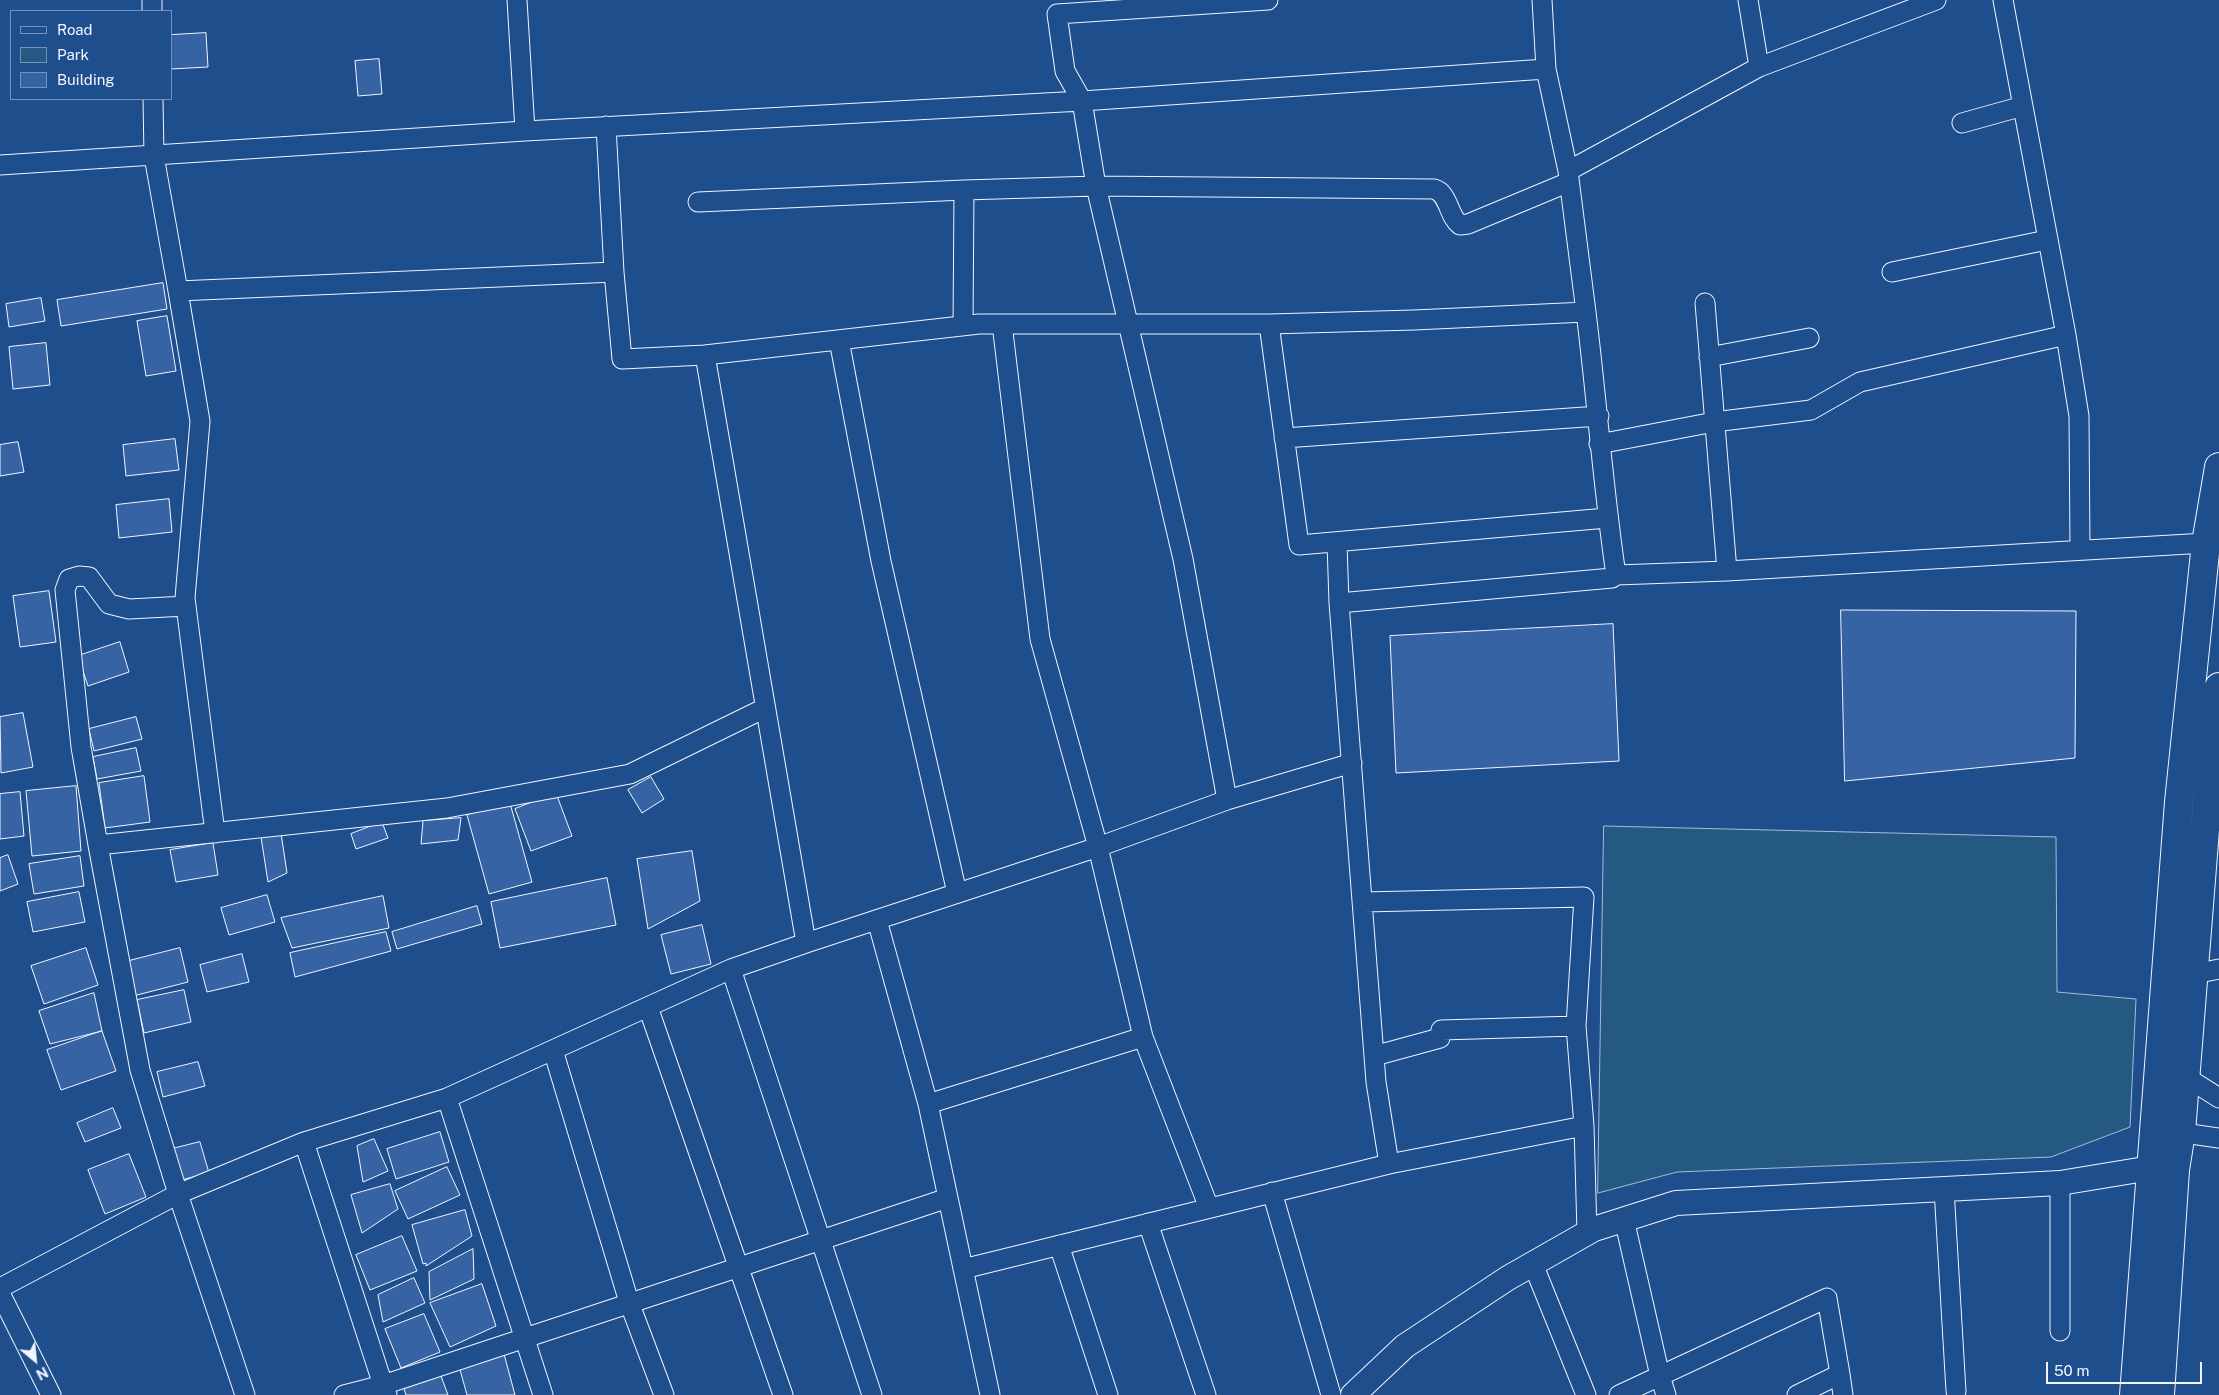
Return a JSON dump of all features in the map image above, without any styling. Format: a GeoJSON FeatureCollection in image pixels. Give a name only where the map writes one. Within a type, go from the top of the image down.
{"type":"FeatureCollection","features":[{"type":"Feature","properties":{"kind":"highway"},"geometry":{"type":"LineString","coordinates":[[2160,1395],[2163,1169],[2154,1130],[2179,802],[2213,544],[2219,467]]}},
{"type":"Feature","properties":{"kind":"highway"},"geometry":{"type":"LineString","coordinates":[[2134,1395],[2163,1169],[2181,1132],[2186,1077],[2206,972],[2219,687]]}},
{"type":"Feature","properties":{"kind":"street"},"geometry":{"type":"LineString","coordinates":[[516,0],[525,131]]}},
{"type":"Feature","properties":{"kind":"street"},"geometry":{"type":"LineString","coordinates":[[1227,800],[1183,560],[1096,186],[1082,101],[1065,71],[1056,7],[1268,0]]}},
{"type":"Feature","properties":{"kind":"street"},"geometry":{"type":"LineString","coordinates":[[1542,0],[1546,69],[1568,176],[1599,416],[1599,444],[1616,576]]}},
{"type":"Feature","properties":{"kind":"street"},"geometry":{"type":"LineString","coordinates":[[1748,0],[1759,67]]}},
{"type":"Feature","properties":{"kind":"street"},"geometry":{"type":"LineString","coordinates":[[2003,0],[2066,335],[2079,416],[2080,550]]}},
{"type":"Feature","properties":{"kind":"street"},"geometry":{"type":"LineString","coordinates":[[698,202],[1096,186],[1434,189],[1442,194],[1453,220],[1460,225],[1468,224],[1568,176],[1759,67],[1925,2]]}},
{"type":"Feature","properties":{"kind":"street"},"geometry":{"type":"LineString","coordinates":[[0,165],[606,126],[1082,101],[1546,69]]}},
{"type":"Feature","properties":{"kind":"street"},"geometry":{"type":"LineString","coordinates":[[153,100],[154,156],[200,421],[185,598],[215,832]]}},
{"type":"Feature","properties":{"kind":"street"},"geometry":{"type":"LineString","coordinates":[[1962,123],[2023,106]]}},
{"type":"Feature","properties":{"kind":"street"},"geometry":{"type":"LineString","coordinates":[[606,126],[614,272],[622,359],[705,355],[963,326],[1002,324],[1269,324],[1586,312]]}},
{"type":"Feature","properties":{"kind":"street"},"geometry":{"type":"LineString","coordinates":[[963,326],[964,190]]}},
{"type":"Feature","properties":{"kind":"street"},"geometry":{"type":"LineString","coordinates":[[1892,272],[2048,240]]}},
{"type":"Feature","properties":{"kind":"street"},"geometry":{"type":"LineString","coordinates":[[178,291],[614,272]]}},
{"type":"Feature","properties":{"kind":"street"},"geometry":{"type":"LineString","coordinates":[[1704,303],[1727,571]]}},
{"type":"Feature","properties":{"kind":"street"},"geometry":{"type":"LineString","coordinates":[[1002,324],[1040,639],[1098,847],[1143,1037],[1209,1208]]}},
{"type":"Feature","properties":{"kind":"street"},"geometry":{"type":"LineString","coordinates":[[1269,324],[1299,545],[1608,518]]}},
{"type":"Feature","properties":{"kind":"street"},"geometry":{"type":"LineString","coordinates":[[1599,444],[1714,422],[1811,410],[1860,382],[2066,335]]}},
{"type":"Feature","properties":{"kind":"street"},"geometry":{"type":"LineString","coordinates":[[1709,357],[1809,338]]}},
{"type":"Feature","properties":{"kind":"street"},"geometry":{"type":"LineString","coordinates":[[839,340],[881,561],[957,893]]}},
{"type":"Feature","properties":{"kind":"street"},"geometry":{"type":"LineString","coordinates":[[705,355],[806,943]]}},
{"type":"Feature","properties":{"kind":"street"},"geometry":{"type":"LineString","coordinates":[[1284,438],[1599,416]]}},
{"type":"Feature","properties":{"kind":"street"},"geometry":{"type":"LineString","coordinates":[[1338,543],[1339,603],[1376,1082],[1389,1164]]}},
{"type":"Feature","properties":{"kind":"street"},"geometry":{"type":"LineString","coordinates":[[1339,603],[1612,578],[1616,576],[2213,544]]}},
{"type":"Feature","properties":{"kind":"street"},"geometry":{"type":"LineString","coordinates":[[186,606],[129,608],[109,604],[90,577],[79,576],[69,579],[65,590],[81,747],[140,1070],[178,1194],[245,1395]]}},
{"type":"Feature","properties":{"kind":"street"},"geometry":{"type":"LineString","coordinates":[[98,845],[447,808],[630,774],[765,708]]}},
{"type":"Feature","properties":{"kind":"street"},"geometry":{"type":"LineString","coordinates":[[0,1288],[178,1194],[304,1142],[447,1098],[731,969],[1098,847],[1227,800],[1352,763]]}},
{"type":"Feature","properties":{"kind":"street"},"geometry":{"type":"LineString","coordinates":[[1363,902],[1584,897],[1576,1026],[1584,1126],[1587,1233]]}},
{"type":"Feature","properties":{"kind":"street"},"geometry":{"type":"LineString","coordinates":[[878,920],[928,1104],[990,1395]]}},
{"type":"Feature","properties":{"kind":"street"},"geometry":{"type":"LineString","coordinates":[[731,969],[872,1395]]}},
{"type":"Feature","properties":{"kind":"street"},"geometry":{"type":"LineString","coordinates":[[648,1007],[783,1395]]}},
{"type":"Feature","properties":{"kind":"street"},"geometry":{"type":"LineString","coordinates":[[1374,1056],[1440,1038],[1441,1030],[1576,1026]]}},
{"type":"Feature","properties":{"kind":"street"},"geometry":{"type":"LineString","coordinates":[[928,1104],[1143,1037]]}},
{"type":"Feature","properties":{"kind":"street"},"geometry":{"type":"LineString","coordinates":[[553,1050],[629,1302],[664,1395]]}},
{"type":"Feature","properties":{"kind":"street"},"geometry":{"type":"LineString","coordinates":[[2158,1075],[2186,1077],[2219,1098]]}},
{"type":"Feature","properties":{"kind":"street"},"geometry":{"type":"LineString","coordinates":[[447,1098],[544,1395]]}},
{"type":"Feature","properties":{"kind":"street"},"geometry":{"type":"LineString","coordinates":[[963,1268],[1389,1164],[1584,1126]]}},
{"type":"Feature","properties":{"kind":"street"},"geometry":{"type":"LineString","coordinates":[[2154,1130],[2219,1138]]}},
{"type":"Feature","properties":{"kind":"street"},"geometry":{"type":"LineString","coordinates":[[304,1142],[385,1390]]}},
{"type":"Feature","properties":{"kind":"street"},"geometry":{"type":"LineString","coordinates":[[1357,1393],[1405,1346],[1533,1264],[1587,1233],[1676,1203],[2060,1183],[2163,1169]]}},
{"type":"Feature","properties":{"kind":"street"},"geometry":{"type":"LineString","coordinates":[[2060,1183],[2060,1331]]}},
{"type":"Feature","properties":{"kind":"street"},"geometry":{"type":"LineString","coordinates":[[1944,1189],[1956,1391]]}},
{"type":"Feature","properties":{"kind":"street"},"geometry":{"type":"LineString","coordinates":[[1272,1192],[1331,1395]]}},
{"type":"Feature","properties":{"kind":"street"},"geometry":{"type":"LineString","coordinates":[[344,1395],[385,1390],[629,1302],[948,1198]]}},
{"type":"Feature","properties":{"kind":"street"},"geometry":{"type":"LineString","coordinates":[[1624,1219],[1666,1395]]}},
{"type":"Feature","properties":{"kind":"street"},"geometry":{"type":"LineString","coordinates":[[1148,1223],[1206,1395]]}},
{"type":"Feature","properties":{"kind":"street"},"geometry":{"type":"LineString","coordinates":[[1059,1245],[1108,1395]]}},
{"type":"Feature","properties":{"kind":"street"},"geometry":{"type":"LineString","coordinates":[[1533,1264],[1586,1395]]}},
{"type":"Feature","properties":{"kind":"street"},"geometry":{"type":"LineString","coordinates":[[0,1293],[50,1395]]}},
{"type":"Feature","properties":{"kind":"street"},"geometry":{"type":"LineString","coordinates":[[1620,1395],[1827,1298],[1843,1395]]}},
{"type":"Feature","properties":{"kind":"street"},"geometry":{"type":"LineString","coordinates":[[1797,1395],[1840,1374]]}},
{"type":"Feature","properties":{"kind":"green space"},"geometry":{"type":"Polygon","coordinates":[[[1604,826],[2056,837],[2057,992],[2136,999],[2130,1127],[2051,1157],[1677,1172],[1598,1193],[1604,826]]]}},
{"type":"Feature","properties":{"kind":"building"},"geometry":{"type":"Polygon","coordinates":[[[206,33],[208,67],[172,69],[172,35],[206,33]]]}},
{"type":"Feature","properties":{"kind":"building"},"geometry":{"type":"Polygon","coordinates":[[[379,59],[382,94],[358,96],[355,61],[379,59]]]}},
{"type":"Feature","properties":{"kind":"building"},"geometry":{"type":"Polygon","coordinates":[[[163,283],[167,309],[61,326],[57,300],[163,283]]]}},
{"type":"Feature","properties":{"kind":"building"},"geometry":{"type":"Polygon","coordinates":[[[41,298],[45,321],[9,327],[6,304],[41,298]]]}},
{"type":"Feature","properties":{"kind":"building"},"geometry":{"type":"Polygon","coordinates":[[[167,316],[176,371],[146,376],[137,321],[167,316]]]}},
{"type":"Feature","properties":{"kind":"building"},"geometry":{"type":"Polygon","coordinates":[[[46,343],[50,385],[13,389],[9,347],[46,343]]]}},
{"type":"Feature","properties":{"kind":"building"},"geometry":{"type":"Polygon","coordinates":[[[175,439],[179,470],[126,476],[123,445],[175,439]]]}},
{"type":"Feature","properties":{"kind":"building"},"geometry":{"type":"Polygon","coordinates":[[[18,442],[24,472],[0,476],[0,445],[18,442]]]}},
{"type":"Feature","properties":{"kind":"building"},"geometry":{"type":"Polygon","coordinates":[[[169,499],[172,532],[119,538],[116,505],[169,499]]]}},
{"type":"Feature","properties":{"kind":"building"},"geometry":{"type":"Polygon","coordinates":[[[49,591],[56,642],[20,647],[13,596],[49,591]]]}},
{"type":"Feature","properties":{"kind":"building"},"geometry":{"type":"Polygon","coordinates":[[[1841,610],[2076,611],[2075,758],[1845,781],[1841,610]]]}},
{"type":"Feature","properties":{"kind":"building"},"geometry":{"type":"Polygon","coordinates":[[[1613,624],[1619,761],[1396,773],[1390,636],[1613,624]]]}},
{"type":"Feature","properties":{"kind":"building"},"geometry":{"type":"Polygon","coordinates":[[[120,642],[129,672],[88,686],[78,656],[120,642]]]}},
{"type":"Feature","properties":{"kind":"building"},"geometry":{"type":"Polygon","coordinates":[[[23,713],[33,767],[1,773],[0,717],[23,713]]]}},
{"type":"Feature","properties":{"kind":"building"},"geometry":{"type":"Polygon","coordinates":[[[136,717],[142,739],[94,751],[89,729],[136,717]]]}},
{"type":"Feature","properties":{"kind":"building"},"geometry":{"type":"Polygon","coordinates":[[[136,748],[141,771],[97,779],[93,757],[136,748]]]}},
{"type":"Feature","properties":{"kind":"building"},"geometry":{"type":"Polygon","coordinates":[[[144,776],[150,822],[105,828],[99,783],[144,776]]]}},
{"type":"Feature","properties":{"kind":"building"},"geometry":{"type":"Polygon","coordinates":[[[651,777],[664,799],[642,813],[628,790],[651,777]]]}},
{"type":"Feature","properties":{"kind":"building"},"geometry":{"type":"Polygon","coordinates":[[[76,786],[81,851],[32,856],[26,791],[76,786]]]}},
{"type":"Feature","properties":{"kind":"building"},"geometry":{"type":"Polygon","coordinates":[[[20,792],[24,836],[0,839],[0,794],[20,792]]]}},
{"type":"Feature","properties":{"kind":"building"},"geometry":{"type":"Polygon","coordinates":[[[556,793],[572,836],[531,851],[515,809],[556,793]]]}},
{"type":"Feature","properties":{"kind":"building"},"geometry":{"type":"Polygon","coordinates":[[[510,803],[532,882],[489,894],[467,815],[510,803]]]}},
{"type":"Feature","properties":{"kind":"building"},"geometry":{"type":"Polygon","coordinates":[[[461,818],[458,840],[421,844],[423,821],[461,818]]]}},
{"type":"Feature","properties":{"kind":"building"},"geometry":{"type":"Polygon","coordinates":[[[382,822],[388,838],[356,849],[351,834],[382,822]]]}},
{"type":"Feature","properties":{"kind":"building"},"geometry":{"type":"Polygon","coordinates":[[[281,833],[287,873],[268,882],[261,837],[281,833]]]}},
{"type":"Feature","properties":{"kind":"building"},"geometry":{"type":"Polygon","coordinates":[[[213,843],[218,875],[176,882],[170,850],[213,843]]]}},
{"type":"Feature","properties":{"kind":"building"},"geometry":{"type":"Polygon","coordinates":[[[692,851],[700,901],[648,929],[637,859],[692,851]]]}},
{"type":"Feature","properties":{"kind":"building"},"geometry":{"type":"Polygon","coordinates":[[[8,855],[18,884],[0,891],[0,858],[8,855]]]}},
{"type":"Feature","properties":{"kind":"building"},"geometry":{"type":"Polygon","coordinates":[[[80,856],[84,886],[34,894],[29,864],[80,856]]]}},
{"type":"Feature","properties":{"kind":"building"},"geometry":{"type":"Polygon","coordinates":[[[607,878],[616,925],[500,948],[491,902],[607,878]]]}},
{"type":"Feature","properties":{"kind":"building"},"geometry":{"type":"Polygon","coordinates":[[[79,892],[85,922],[33,932],[27,902],[79,892]]]}},
{"type":"Feature","properties":{"kind":"building"},"geometry":{"type":"Polygon","coordinates":[[[267,895],[275,922],[229,935],[221,908],[267,895]]]}},
{"type":"Feature","properties":{"kind":"building"},"geometry":{"type":"Polygon","coordinates":[[[383,896],[389,928],[292,948],[281,918],[383,896]]]}},
{"type":"Feature","properties":{"kind":"building"},"geometry":{"type":"Polygon","coordinates":[[[477,906],[482,924],[397,949],[392,932],[477,906]]]}},
{"type":"Feature","properties":{"kind":"building"},"geometry":{"type":"Polygon","coordinates":[[[702,925],[711,964],[671,974],[661,935],[702,925]]]}},
{"type":"Feature","properties":{"kind":"building"},"geometry":{"type":"Polygon","coordinates":[[[386,932],[391,951],[295,977],[290,953],[386,932]]]}},
{"type":"Feature","properties":{"kind":"building"},"geometry":{"type":"Polygon","coordinates":[[[86,948],[98,985],[44,1004],[31,966],[86,948]]]}},
{"type":"Feature","properties":{"kind":"building"},"geometry":{"type":"Polygon","coordinates":[[[180,948],[188,982],[133,996],[125,962],[180,948]]]}},
{"type":"Feature","properties":{"kind":"building"},"geometry":{"type":"Polygon","coordinates":[[[242,954],[249,982],[207,992],[200,965],[242,954]]]}},
{"type":"Feature","properties":{"kind":"building"},"geometry":{"type":"Polygon","coordinates":[[[184,990],[191,1022],[144,1033],[137,1000],[184,990]]]}},
{"type":"Feature","properties":{"kind":"building"},"geometry":{"type":"Polygon","coordinates":[[[94,993],[102,1031],[50,1044],[39,1011],[94,993]]]}},
{"type":"Feature","properties":{"kind":"building"},"geometry":{"type":"Polygon","coordinates":[[[102,1031],[116,1071],[61,1090],[47,1050],[102,1031]]]}},
{"type":"Feature","properties":{"kind":"building"},"geometry":{"type":"Polygon","coordinates":[[[198,1062],[205,1086],[163,1097],[157,1072],[198,1062]]]}},
{"type":"Feature","properties":{"kind":"building"},"geometry":{"type":"Polygon","coordinates":[[[113,1108],[121,1128],[85,1142],[77,1123],[113,1108]]]}},
{"type":"Feature","properties":{"kind":"building"},"geometry":{"type":"Polygon","coordinates":[[[440,1132],[449,1162],[396,1179],[387,1149],[440,1132]]]}},
{"type":"Feature","properties":{"kind":"building"},"geometry":{"type":"Polygon","coordinates":[[[374,1139],[388,1171],[363,1182],[357,1146],[374,1139]]]}},
{"type":"Feature","properties":{"kind":"building"},"geometry":{"type":"Polygon","coordinates":[[[200,1142],[209,1173],[181,1180],[172,1149],[200,1142]]]}},
{"type":"Feature","properties":{"kind":"building"},"geometry":{"type":"Polygon","coordinates":[[[129,1154],[146,1197],[105,1214],[88,1170],[129,1154]]]}},
{"type":"Feature","properties":{"kind":"building"},"geometry":{"type":"Polygon","coordinates":[[[447,1167],[460,1195],[408,1219],[395,1191],[447,1167]]]}},
{"type":"Feature","properties":{"kind":"building"},"geometry":{"type":"Polygon","coordinates":[[[390,1184],[398,1209],[362,1233],[351,1195],[390,1184]]]}},
{"type":"Feature","properties":{"kind":"building"},"geometry":{"type":"Polygon","coordinates":[[[465,1210],[472,1236],[426,1266],[426,1263],[423,1264],[412,1225],[465,1210]]]}},
{"type":"Feature","properties":{"kind":"building"},"geometry":{"type":"Polygon","coordinates":[[[402,1236],[417,1271],[370,1290],[356,1255],[402,1236]]]}},
{"type":"Feature","properties":{"kind":"building"},"geometry":{"type":"Polygon","coordinates":[[[473,1249],[474,1279],[430,1300],[429,1272],[473,1249]]]}},
{"type":"Feature","properties":{"kind":"building"},"geometry":{"type":"Polygon","coordinates":[[[414,1278],[425,1303],[383,1322],[378,1295],[414,1278]]]}},
{"type":"Feature","properties":{"kind":"building"},"geometry":{"type":"Polygon","coordinates":[[[482,1284],[496,1326],[450,1347],[430,1303],[482,1284]]]}},
{"type":"Feature","properties":{"kind":"building"},"geometry":{"type":"Polygon","coordinates":[[[424,1314],[440,1352],[401,1368],[385,1329],[424,1314]]]}},
{"type":"Feature","properties":{"kind":"building"},"geometry":{"type":"Polygon","coordinates":[[[504,1354],[515,1395],[467,1395],[459,1366],[504,1354]]]}},
{"type":"Feature","properties":{"kind":"building"},"geometry":{"type":"Polygon","coordinates":[[[441,1376],[448,1395],[406,1395],[404,1389],[441,1376]]]}}]}
